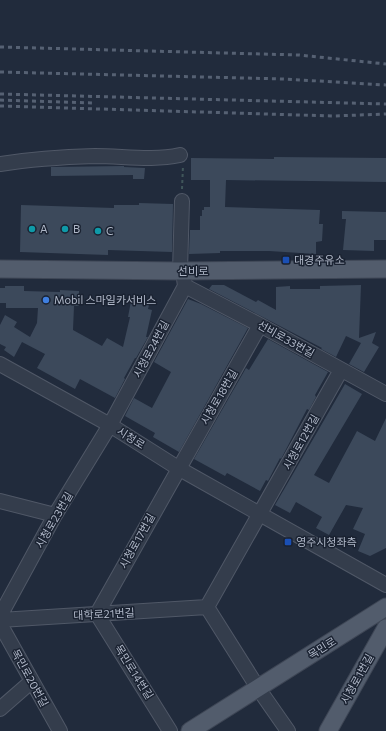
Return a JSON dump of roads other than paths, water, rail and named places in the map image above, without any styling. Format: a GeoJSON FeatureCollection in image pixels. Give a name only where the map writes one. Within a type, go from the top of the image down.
{"type":"FeatureCollection","features":[{"type":"Feature","properties":{"kind":"main road","name":"선비로"},"geometry":{"type":"LineString","coordinates":[[0,269],[182,276],[386,269]]}},
{"type":"Feature","properties":{"kind":"main road","name":"목민로"},"geometry":{"type":"LineString","coordinates":[[190,731],[386,607]]}},
{"type":"Feature","properties":{"kind":"main road","name":"시청로1번길"},"geometry":{"type":"LineString","coordinates":[[328,731],[386,628]]}},
{"type":"Feature","properties":{"kind":"street"},"geometry":{"type":"LineString","coordinates":[[0,164],[38,158],[95,156],[168,158],[180,155]]}},
{"type":"Feature","properties":{"kind":"street"},"geometry":{"type":"LineString","coordinates":[[182,201],[182,276]]}},
{"type":"Feature","properties":{"kind":"street","name":"선비로33번길"},"geometry":{"type":"LineString","coordinates":[[182,276],[260,325],[386,394]]}},
{"type":"Feature","properties":{"kind":"street","name":"시청로24번길"},"geometry":{"type":"LineString","coordinates":[[110,426],[182,276]]}},
{"type":"Feature","properties":{"kind":"street","name":"시청로18번길"},"geometry":{"type":"LineString","coordinates":[[178,468],[260,325]]}},
{"type":"Feature","properties":{"kind":"street","name":"시청로"},"geometry":{"type":"LineString","coordinates":[[0,364],[110,426],[178,468],[260,515],[386,585]]}},
{"type":"Feature","properties":{"kind":"street","name":"시청로12번길"},"geometry":{"type":"LineString","coordinates":[[260,515],[341,370]]}},
{"type":"Feature","properties":{"kind":"street","name":"시청로23번길"},"geometry":{"type":"LineString","coordinates":[[0,616],[55,515],[110,426]]}},
{"type":"Feature","properties":{"kind":"street","name":"시청로17번길"},"geometry":{"type":"LineString","coordinates":[[97,614],[178,468]]}},
{"type":"Feature","properties":{"kind":"street"},"geometry":{"type":"LineString","coordinates":[[0,501],[55,515]]}},
{"type":"Feature","properties":{"kind":"street"},"geometry":{"type":"LineString","coordinates":[[260,515],[207,607],[258,688],[288,731]]}},
{"type":"Feature","properties":{"kind":"street","name":"대학로21번길"},"geometry":{"type":"LineString","coordinates":[[0,620],[207,607]]}},
{"type":"Feature","properties":{"kind":"street","name":"목민로14번길"},"geometry":{"type":"LineString","coordinates":[[97,614],[170,731]]}},
{"type":"Feature","properties":{"kind":"street","name":"목민로20번길"},"geometry":{"type":"LineString","coordinates":[[0,624],[60,731]]}},
{"type":"Feature","properties":{"kind":"street"},"geometry":{"type":"LineString","coordinates":[[0,709],[32,681]]}},
{"type":"Feature","properties":{"kind":"railway"},"geometry":{"type":"LineString","coordinates":[[0,47],[299,55],[386,64]]}},
{"type":"Feature","properties":{"kind":"railway"},"geometry":{"type":"LineString","coordinates":[[0,72],[284,79],[386,85]]}},
{"type":"Feature","properties":{"kind":"railway"},"geometry":{"type":"LineString","coordinates":[[0,94],[386,104]]}},
{"type":"Feature","properties":{"kind":"railway"},"geometry":{"type":"LineString","coordinates":[[0,100],[94,103]]}},
{"type":"Feature","properties":{"kind":"railway"},"geometry":{"type":"LineString","coordinates":[[0,106],[333,116],[386,114]]}},
{"type":"Feature","properties":{"kind":"place","name":"A"},"geometry":{"type":"Point","coordinates":[32,229]}},
{"type":"Feature","properties":{"kind":"place","name":"B"},"geometry":{"type":"Point","coordinates":[65,229]}},
{"type":"Feature","properties":{"kind":"place","name":"C"},"geometry":{"type":"Point","coordinates":[98,231]}},
{"type":"Feature","properties":{"kind":"place","name":"대경주유소"},"geometry":{"type":"Point","coordinates":[286,260]}},
{"type":"Feature","properties":{"kind":"place","name":"Mobil 스마일카서비스"},"geometry":{"type":"Point","coordinates":[46,300]}},
{"type":"Feature","properties":{"kind":"place","name":"영주시청좌측"},"geometry":{"type":"Point","coordinates":[288,542]}}]}
